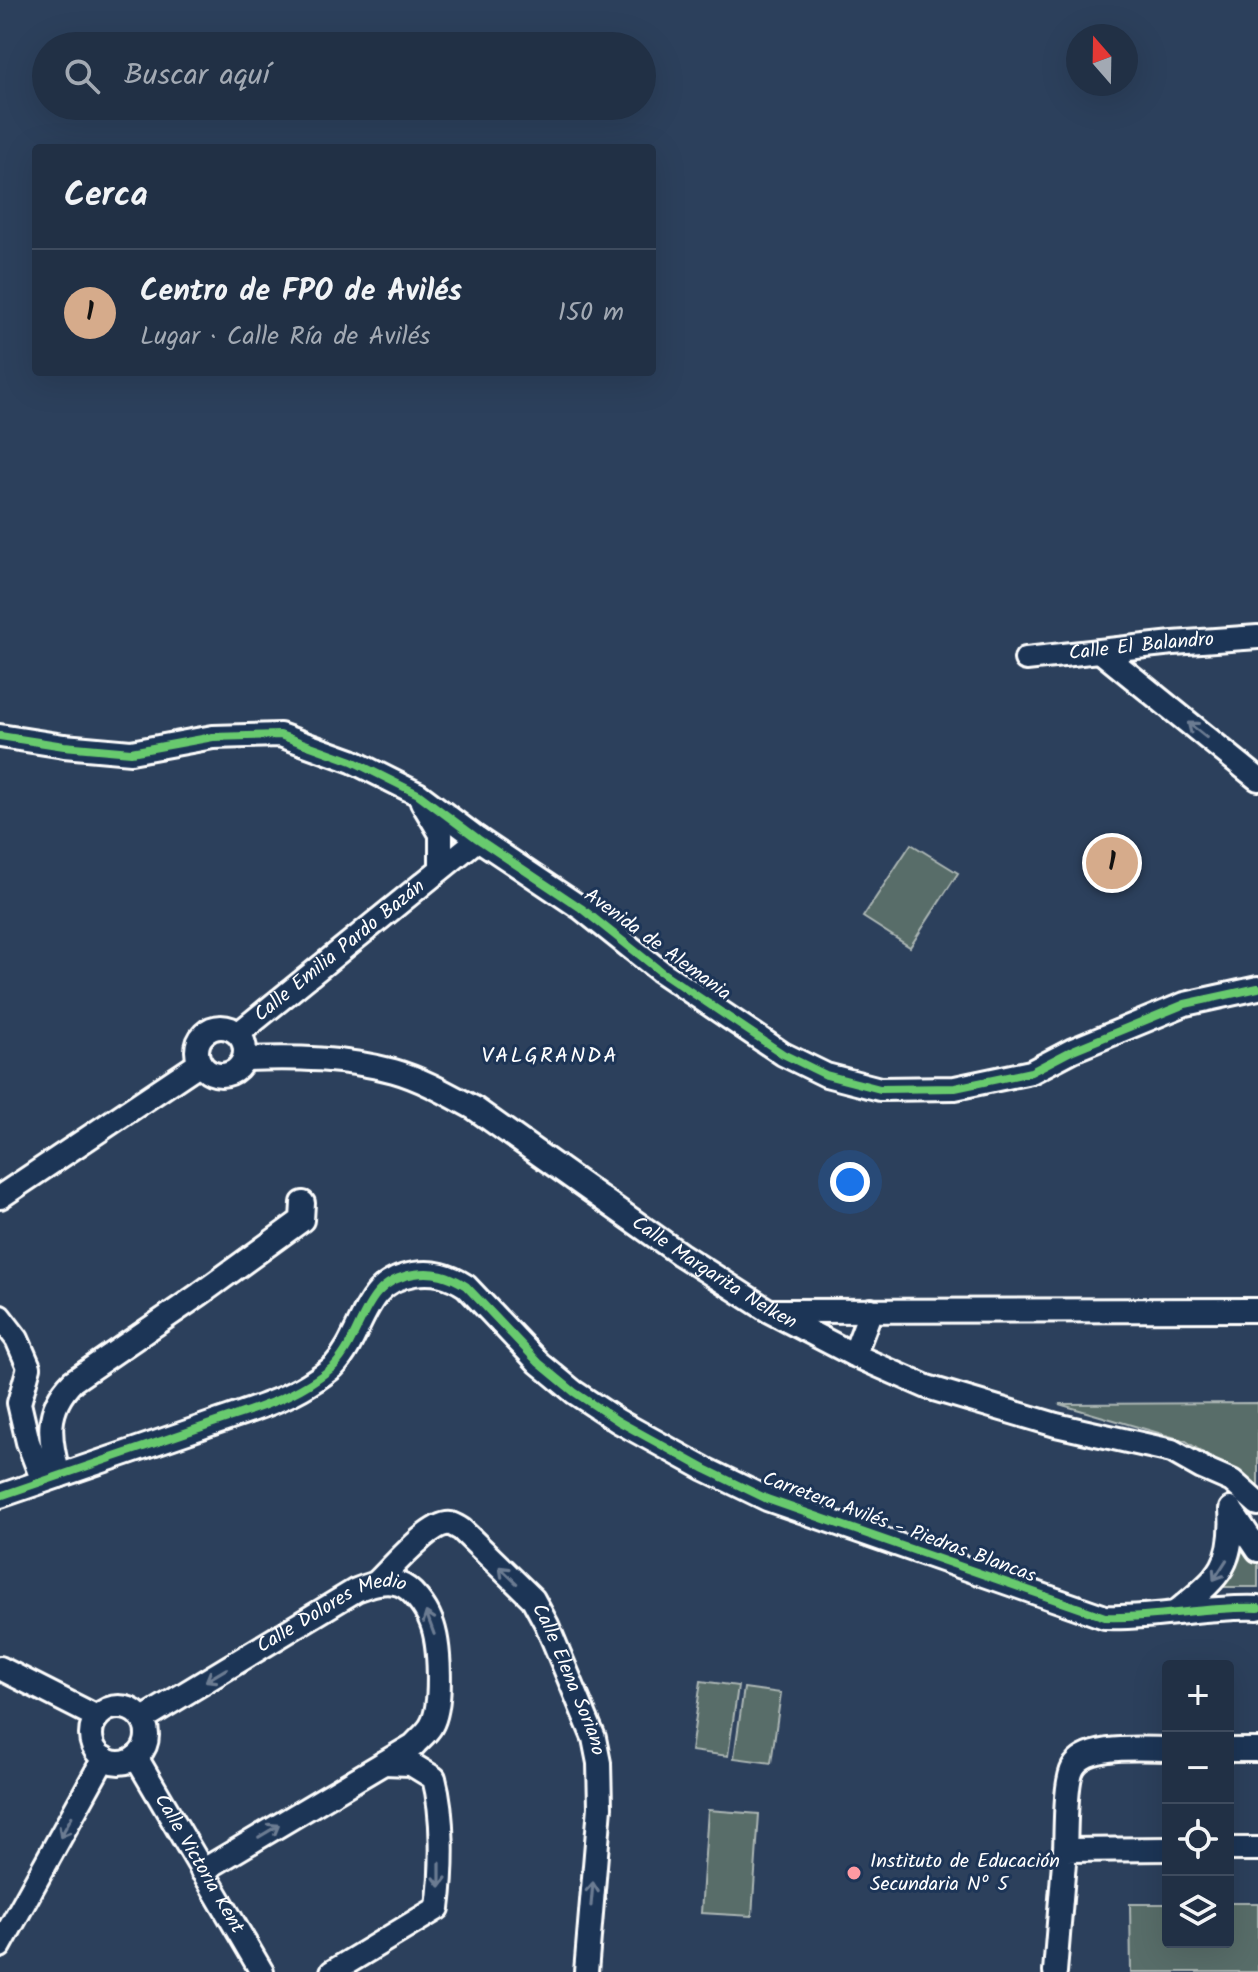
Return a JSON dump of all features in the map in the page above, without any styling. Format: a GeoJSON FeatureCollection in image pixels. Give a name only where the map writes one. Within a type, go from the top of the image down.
{"type":"FeatureCollection","features":[{"type":"Feature","properties":{"kind":"street","name":"Calle El Balandro"},"geometry":{"type":"LineString","coordinates":[[1026,659],[1258,637]]}},
{"type":"Feature","properties":{"kind":"street"},"geometry":{"type":"LineString","coordinates":[[1100,651],[1258,779]]}},
{"type":"Feature","properties":{"kind":"street","name":"Avenida de Alemania"},"geometry":{"type":"LineString","coordinates":[[0,736],[131,752],[213,737],[280,735],[352,761],[418,794],[478,839],[581,908],[660,971],[783,1054],[826,1075],[880,1089],[955,1088],[1031,1072],[1073,1050],[1185,1004],[1258,988]]}},
{"type":"Feature","properties":{"kind":"street","name":"Calle Emilia Pardo Bazán"},"geometry":{"type":"LineString","coordinates":[[418,794],[441,834],[441,866]]}},
{"type":"Feature","properties":{"kind":"street","name":"Calle Emilia Pardo Bazán"},"geometry":{"type":"LineString","coordinates":[[239,1033],[478,839]]}},
{"type":"Feature","properties":{"kind":"street"},"geometry":{"type":"LineString","coordinates":[[222,1027],[239,1033],[246,1047],[245,1059],[237,1070],[220,1076],[207,1071],[200,1063],[197,1051],[203,1034],[212,1028],[222,1027]]}},
{"type":"Feature","properties":{"kind":"street","name":"Calle Margarita Nelken"},"geometry":{"type":"LineString","coordinates":[[245,1059],[280,1057],[344,1061],[395,1071],[438,1088],[474,1108],[680,1254],[769,1311],[854,1355],[927,1387],[1056,1425],[1172,1451],[1232,1481],[1258,1504]]}},
{"type":"Feature","properties":{"kind":"street"},"geometry":{"type":"LineString","coordinates":[[0,1197],[200,1063]]}},
{"type":"Feature","properties":{"kind":"street"},"geometry":{"type":"LineString","coordinates":[[51,1478],[51,1418],[61,1393],[73,1381],[302,1220],[303,1203]]}},
{"type":"Feature","properties":{"kind":"street","name":"Carretera Avilés - Piedras Blancas"},"geometry":{"type":"LineString","coordinates":[[0,1496],[264,1405],[309,1384],[334,1366],[370,1301],[385,1284],[403,1276],[430,1272],[452,1277],[466,1286],[539,1363],[574,1392],[631,1428],[767,1499],[1105,1617],[1142,1618],[1225,1607],[1258,1608]]}},
{"type":"Feature","properties":{"kind":"street"},"geometry":{"type":"LineString","coordinates":[[854,1355],[871,1310]]}},
{"type":"Feature","properties":{"kind":"street"},"geometry":{"type":"LineString","coordinates":[[769,1311],[1258,1310]]}},
{"type":"Feature","properties":{"kind":"street"},"geometry":{"type":"LineString","coordinates":[[0,1317],[17,1339],[29,1367],[19,1403],[28,1442],[51,1478]]}},
{"type":"Feature","properties":{"kind":"street"},"geometry":{"type":"LineString","coordinates":[[1202,1468],[1219,1487],[1258,1550]]}},
{"type":"Feature","properties":{"kind":"street"},"geometry":{"type":"LineString","coordinates":[[1175,1614],[1222,1570],[1233,1538],[1231,1509]]}},
{"type":"Feature","properties":{"kind":"street","name":"Calle Elena Soriano"},"geometry":{"type":"LineString","coordinates":[[377,1582],[427,1533],[441,1525],[451,1524],[462,1530],[533,1599],[547,1625],[594,1738],[599,1763],[600,1807],[586,1972]]}},
{"type":"Feature","properties":{"kind":"street","name":"Calle Dolores Medio"},"geometry":{"type":"LineString","coordinates":[[143,1719],[356,1590],[377,1582],[400,1584],[419,1599],[432,1621],[438,1674],[438,1700],[432,1726],[414,1745],[202,1871]]}},
{"type":"Feature","properties":{"kind":"street"},"geometry":{"type":"LineString","coordinates":[[0,1668],[97,1717]]}},
{"type":"Feature","properties":{"kind":"street"},"geometry":{"type":"LineString","coordinates":[[118,1706],[130,1709],[143,1719],[146,1742],[136,1757],[119,1763],[104,1758],[92,1742],[91,1732],[97,1717],[109,1709],[118,1706]]}},
{"type":"Feature","properties":{"kind":"street"},"geometry":{"type":"LineString","coordinates":[[1055,1972],[1072,1768],[1085,1756],[1111,1749],[1162,1749]]}},
{"type":"Feature","properties":{"kind":"street"},"geometry":{"type":"LineString","coordinates":[[1234,1750],[1258,1750]]}},
{"type":"Feature","properties":{"kind":"street","name":"Calle Victoria Kent"},"geometry":{"type":"LineString","coordinates":[[136,1757],[262,1972]]}},
{"type":"Feature","properties":{"kind":"street"},"geometry":{"type":"LineString","coordinates":[[0,1946],[104,1758]]}},
{"type":"Feature","properties":{"kind":"street"},"geometry":{"type":"LineString","coordinates":[[332,1972],[438,1908],[441,1887],[439,1797],[434,1778],[411,1764],[383,1763]]}},
{"type":"Feature","properties":{"kind":"street"},"geometry":{"type":"LineString","coordinates":[[1065,1850],[1162,1849]]}},
{"type":"Feature","properties":{"kind":"street"},"geometry":{"type":"LineString","coordinates":[[1234,1849],[1258,1849]]}},
{"type":"Feature","properties":{"kind":"green space"},"geometry":{"type":"Polygon","coordinates":[[[911,844],[958,873],[910,947],[863,917],[911,844]]]}},
{"type":"Feature","properties":{"kind":"green space"},"geometry":{"type":"Polygon","coordinates":[[[1258,1403],[1258,1491],[1186,1441],[1059,1404],[1258,1403]]]}},
{"type":"Feature","properties":{"kind":"green space"},"geometry":{"type":"Polygon","coordinates":[[[1238,1534],[1258,1562],[1258,1587],[1216,1587],[1238,1534]]]}},
{"type":"Feature","properties":{"kind":"green space"},"geometry":{"type":"Polygon","coordinates":[[[701,1681],[738,1686],[728,1756],[691,1751],[701,1681]]]}},
{"type":"Feature","properties":{"kind":"green space"},"geometry":{"type":"Polygon","coordinates":[[[744,1688],[781,1693],[771,1763],[734,1758],[744,1688]]]}},
{"type":"Feature","properties":{"kind":"green space"},"geometry":{"type":"Polygon","coordinates":[[[708,1810],[759,1814],[752,1916],[701,1913],[708,1810]]]}},
{"type":"Feature","properties":{"kind":"green space"},"geometry":{"type":"Polygon","coordinates":[[[1234,1903],[1258,1903],[1258,1972],[1131,1972],[1130,1904],[1162,1904],[1162,1948],[1234,1948],[1234,1903]]]}},
{"type":"Feature","properties":{"kind":"cycle path"},"geometry":{"type":"LineString","coordinates":[[0,736],[131,752],[213,737],[280,735],[352,761],[418,794],[478,839],[581,908],[660,971],[783,1054],[826,1075],[880,1089],[955,1088],[1031,1072],[1073,1050],[1185,1004],[1258,988]]}},
{"type":"Feature","properties":{"kind":"cycle path"},"geometry":{"type":"LineString","coordinates":[[0,1496],[257,1408],[297,1391],[334,1366],[374,1298],[384,1287],[397,1279],[428,1273],[466,1286],[539,1363],[574,1392],[618,1421],[767,1499],[1105,1617],[1258,1608]]}},
{"type":"Feature","properties":{"kind":"place","name":"Centro de FPO de Avilés"},"geometry":{"type":"Point","coordinates":[1112,863]}},
{"type":"Feature","properties":{"kind":"place","name":"Instituto de Educación Secundaria Nº 5"},"geometry":{"type":"Point","coordinates":[854,1873]}},
{"type":"Feature","properties":{"kind":"district","name":"VALGRANDA"},"geometry":{"type":"Point","coordinates":[550,1056]}}]}
